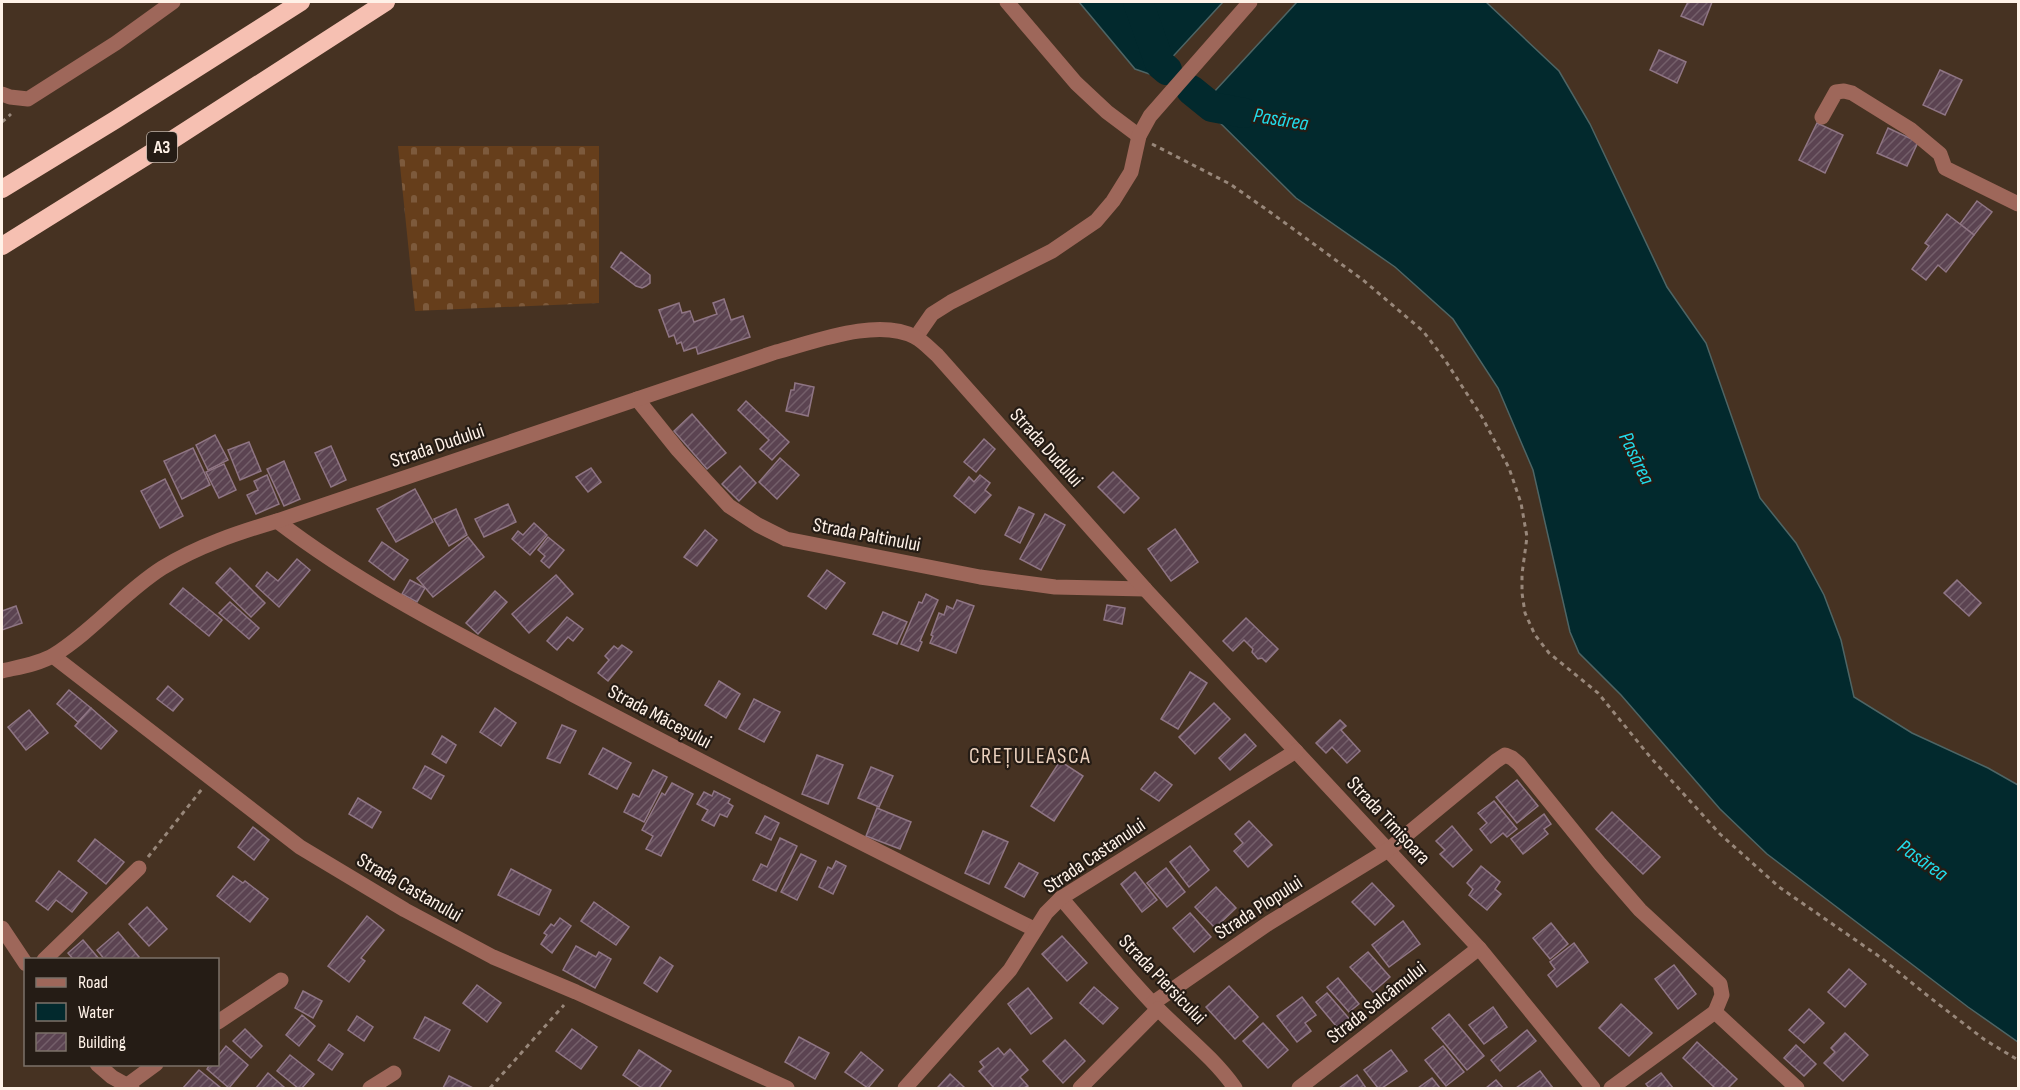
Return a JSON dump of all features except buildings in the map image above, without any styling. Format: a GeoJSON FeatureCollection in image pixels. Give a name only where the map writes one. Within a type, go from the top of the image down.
{"type":"FeatureCollection","features":[{"type":"Feature","properties":{"kind":"highway","name":"A3"},"geometry":{"type":"LineString","coordinates":[[2,189],[301,2]]}},
{"type":"Feature","properties":{"kind":"highway","name":"A3"},"geometry":{"type":"LineString","coordinates":[[2,246],[386,2]]}},
{"type":"Feature","properties":{"kind":"street"},"geometry":{"type":"LineString","coordinates":[[2,94],[28,99],[116,43],[174,2]]}},
{"type":"Feature","properties":{"kind":"street"},"geometry":{"type":"LineString","coordinates":[[1007,2],[1076,83],[1107,112],[1139,136]]}},
{"type":"Feature","properties":{"kind":"street"},"geometry":{"type":"LineString","coordinates":[[916,337],[932,314],[1052,251],[1096,221],[1131,172],[1139,136],[1157,107],[1250,2]]}},
{"type":"Feature","properties":{"kind":"street"},"geometry":{"type":"LineString","coordinates":[[1822,117],[1836,92],[1844,90],[1851,93],[1910,129],[1940,154],[1945,168],[2019,204]]}},
{"type":"Feature","properties":{"kind":"street","name":"Strada Dudului"},"geometry":{"type":"LineString","coordinates":[[2,671],[52,656],[162,569],[192,552],[234,534],[776,352],[855,331],[898,331],[916,337],[937,355],[1145,589]]}},
{"type":"Feature","properties":{"kind":"street","name":"Strada Paltinului"},"geometry":{"type":"LineString","coordinates":[[637,399],[678,450],[729,506],[758,525],[786,539],[980,577],[1055,587],[1145,589]]}},
{"type":"Feature","properties":{"kind":"street","name":"Strada Măceșului"},"geometry":{"type":"LineString","coordinates":[[277,521],[339,564],[454,631],[733,778],[1034,930]]}},
{"type":"Feature","properties":{"kind":"street","name":"Strada Timișoara"},"geometry":{"type":"LineString","coordinates":[[1145,589],[1479,948],[1593,1089]]}},
{"type":"Feature","properties":{"kind":"street","name":"Strada Castanului"},"geometry":{"type":"LineString","coordinates":[[52,656],[300,847],[405,910],[493,957],[576,992],[787,1089]]}},
{"type":"Feature","properties":{"kind":"street","name":"Strada Castanului"},"geometry":{"type":"LineString","coordinates":[[905,1089],[1010,970],[1046,913],[1061,898],[1296,751]]}},
{"type":"Feature","properties":{"kind":"street","name":"Strada Plopului"},"geometry":{"type":"LineString","coordinates":[[1080,1089],[1156,1006],[1269,923],[1388,850],[1505,755],[1512,758],[1640,910],[1720,984],[1722,995],[1715,1012]]}},
{"type":"Feature","properties":{"kind":"street"},"geometry":{"type":"LineString","coordinates":[[46,958],[139,868]]}},
{"type":"Feature","properties":{"kind":"street","name":"Strada Piersicului"},"geometry":{"type":"LineString","coordinates":[[1061,898],[1156,1006],[1190,1038],[1235,1089]]}},
{"type":"Feature","properties":{"kind":"street"},"geometry":{"type":"LineString","coordinates":[[2,928],[24,961]]}},
{"type":"Feature","properties":{"kind":"street","name":"Strada Salcâmului"},"geometry":{"type":"LineString","coordinates":[[1299,1089],[1479,948]]}},
{"type":"Feature","properties":{"kind":"street"},"geometry":{"type":"LineString","coordinates":[[219,1021],[282,980]]}},
{"type":"Feature","properties":{"kind":"street"},"geometry":{"type":"LineString","coordinates":[[1611,1089],[1715,1012],[1797,1089]]}},
{"type":"Feature","properties":{"kind":"street"},"geometry":{"type":"LineString","coordinates":[[98,1066],[129,1087],[155,1066]]}},
{"type":"Feature","properties":{"kind":"street"},"geometry":{"type":"LineString","coordinates":[[370,1089],[394,1073]]}},
{"type":"Feature","properties":{"kind":"path"},"geometry":{"type":"LineString","coordinates":[[1139,136],[1230,184],[1363,279],[1423,331],[1482,417],[1509,468],[1521,503],[1527,537],[1522,574],[1525,613],[1535,635],[1549,653],[1598,693],[1651,758],[1720,834],[1779,888],[1880,957],[1985,1040],[2019,1060]]}},
{"type":"Feature","properties":{"kind":"path"},"geometry":{"type":"LineString","coordinates":[[139,868],[210,779]]}},
{"type":"Feature","properties":{"kind":"path"},"geometry":{"type":"LineString","coordinates":[[490,1089],[576,992]]}},
{"type":"Feature","properties":{"kind":"green space"},"geometry":{"type":"Polygon","coordinates":[[[398,146],[599,146],[599,303],[415,311],[398,146]]]}},
{"type":"Feature","properties":{"kind":"water"},"geometry":{"type":"Polygon","coordinates":[[[1079,2],[1223,2],[1155,76],[1135,69],[1079,2]]]}},
{"type":"Feature","properties":{"kind":"water"},"geometry":{"type":"Polygon","coordinates":[[[1297,2],[1486,2],[1559,71],[1590,124],[1667,287],[1706,343],[1760,498],[1796,543],[1824,595],[1841,640],[1854,697],[1912,733],[1988,768],[2018,785],[2018,1042],[1968,1007],[1767,854],[1720,809],[1621,695],[1579,653],[1570,632],[1533,470],[1498,388],[1453,319],[1395,267],[1296,198],[1202,105],[1297,2]]]}},
{"type":"Feature","properties":{"kind":"waterway","name":"Pasărea"},"geometry":{"type":"LineString","coordinates":[[1138,2],[1160,64],[1167,70]]}},
{"type":"Feature","properties":{"kind":"waterway","name":"Pasărea"},"geometry":{"type":"LineString","coordinates":[[1191,90],[1212,107],[1244,113]]}},
{"type":"Feature","properties":{"kind":"district","name":"CREȚULEASCA"},"geometry":{"type":"Point","coordinates":[1030,755]}}]}
